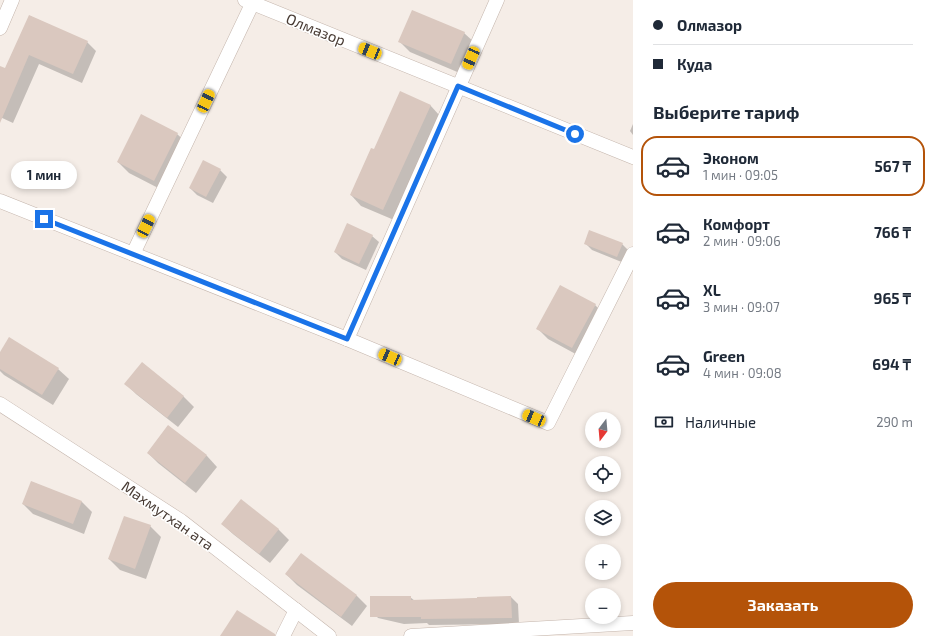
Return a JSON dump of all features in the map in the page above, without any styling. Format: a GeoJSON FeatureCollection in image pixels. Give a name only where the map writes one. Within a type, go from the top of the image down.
{"type":"FeatureCollection","features":[{"type":"Feature","properties":{"kind":"street"},"geometry":{"type":"LineString","coordinates":[[0,28],[12,0]]}},
{"type":"Feature","properties":{"kind":"street"},"geometry":{"type":"LineString","coordinates":[[347,339],[497,0]]}},
{"type":"Feature","properties":{"kind":"street"},"geometry":{"type":"LineString","coordinates":[[133,254],[250,1]]}},
{"type":"Feature","properties":{"kind":"street","name":"Олмазор"},"geometry":{"type":"LineString","coordinates":[[250,1],[633,157]]}},
{"type":"Feature","properties":{"kind":"street"},"geometry":{"type":"LineString","coordinates":[[0,201],[347,339],[548,424],[633,254]]}},
{"type":"Feature","properties":{"kind":"street","name":"Махмутхан ата"},"geometry":{"type":"LineString","coordinates":[[0,404],[181,521],[329,636]]}},
{"type":"Feature","properties":{"kind":"street"},"geometry":{"type":"LineString","coordinates":[[283,636],[296,610]]}},
{"type":"Feature","properties":{"kind":"street"},"geometry":{"type":"LineString","coordinates":[[411,636],[633,623]]}},
{"type":"Feature","properties":{"kind":"building"},"geometry":{"type":"Polygon","coordinates":[[[412,10],[465,32],[451,64],[398,42],[412,10]]]}},
{"type":"Feature","properties":{"kind":"building"},"geometry":{"type":"Polygon","coordinates":[[[29,15],[88,41],[73,74],[29,55],[0,123],[0,66],[5,68],[29,15]]]}},
{"type":"Feature","properties":{"kind":"building"},"geometry":{"type":"Polygon","coordinates":[[[400,91],[431,105],[383,210],[350,195],[371,148],[374,149],[400,91]]]}},
{"type":"Feature","properties":{"kind":"building"},"geometry":{"type":"Polygon","coordinates":[[[141,114],[178,133],[154,181],[117,162],[141,114]]]}},
{"type":"Feature","properties":{"kind":"building"},"geometry":{"type":"Polygon","coordinates":[[[203,160],[221,169],[206,197],[189,188],[203,160]]]}},
{"type":"Feature","properties":{"kind":"building"},"geometry":{"type":"Polygon","coordinates":[[[347,223],[373,235],[359,264],[334,252],[347,223]]]}},
{"type":"Feature","properties":{"kind":"building"},"geometry":{"type":"Polygon","coordinates":[[[589,230],[623,243],[617,257],[584,244],[589,230]]]}},
{"type":"Feature","properties":{"kind":"building"},"geometry":{"type":"Polygon","coordinates":[[[560,285],[596,304],[572,348],[536,329],[560,285]]]}},
{"type":"Feature","properties":{"kind":"building"},"geometry":{"type":"Polygon","coordinates":[[[9,337],[59,368],[42,395],[0,369],[0,352],[9,337]]]}},
{"type":"Feature","properties":{"kind":"building"},"geometry":{"type":"Polygon","coordinates":[[[142,362],[184,396],[167,418],[124,384],[142,362]]]}},
{"type":"Feature","properties":{"kind":"building"},"geometry":{"type":"Polygon","coordinates":[[[168,425],[207,455],[185,483],[147,453],[168,425]]]}},
{"type":"Feature","properties":{"kind":"building"},"geometry":{"type":"Polygon","coordinates":[[[31,481],[82,501],[73,524],[22,504],[31,481]]]}},
{"type":"Feature","properties":{"kind":"building"},"geometry":{"type":"Polygon","coordinates":[[[241,499],[279,529],[259,554],[221,524],[241,499]]]}},
{"type":"Feature","properties":{"kind":"building"},"geometry":{"type":"Polygon","coordinates":[[[124,516],[151,525],[135,569],[108,559],[124,516]]]}},
{"type":"Feature","properties":{"kind":"building"},"geometry":{"type":"Polygon","coordinates":[[[301,553],[357,595],[341,617],[285,574],[301,553]]]}},
{"type":"Feature","properties":{"kind":"building"},"geometry":{"type":"Polygon","coordinates":[[[370,596],[411,596],[411,600],[511,596],[512,618],[421,619],[421,617],[370,617],[370,596]]]}},
{"type":"Feature","properties":{"kind":"building"},"geometry":{"type":"Polygon","coordinates":[[[237,610],[275,634],[275,636],[220,636],[237,610]]]}},
{"type":"Feature","properties":{"kind":"route"},"geometry":{"type":"LineString","coordinates":[[44,219],[347,339],[458,86],[575,134]]}}]}
